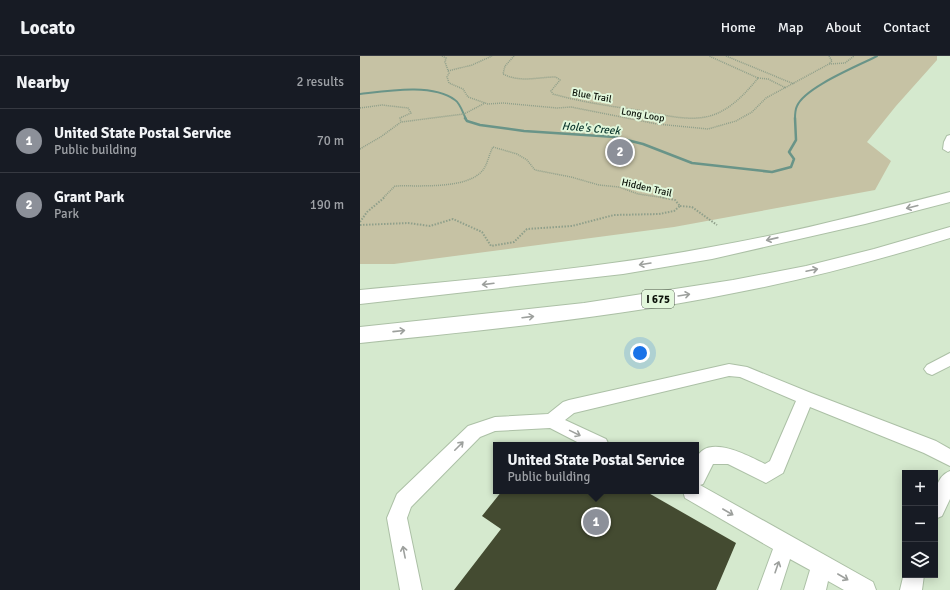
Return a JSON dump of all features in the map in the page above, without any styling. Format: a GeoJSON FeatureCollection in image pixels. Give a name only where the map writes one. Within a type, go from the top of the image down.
{"type":"FeatureCollection","features":[{"type":"Feature","properties":{"kind":"highway"},"geometry":{"type":"LineString","coordinates":[[360,297],[623,268],[712,253],[865,219],[950,197]]}},
{"type":"Feature","properties":{"kind":"highway","name":"I 675"},"geometry":{"type":"LineString","coordinates":[[360,335],[583,310],[708,291],[822,268],[913,244],[950,232]]}},
{"type":"Feature","properties":{"kind":"street"},"geometry":{"type":"LineString","coordinates":[[948,149],[948,142],[950,138]]}},
{"type":"Feature","properties":{"kind":"street"},"geometry":{"type":"LineString","coordinates":[[932,369],[950,358]]}},
{"type":"Feature","properties":{"kind":"street"},"geometry":{"type":"LineString","coordinates":[[551,421],[569,407],[729,370],[742,371],[805,398],[930,447],[950,458]]}},
{"type":"Feature","properties":{"kind":"street"},"geometry":{"type":"LineString","coordinates":[[699,477],[708,456],[730,456],[766,474],[777,467],[805,398]]}},
{"type":"Feature","properties":{"kind":"street"},"geometry":{"type":"LineString","coordinates":[[411,590],[397,518],[404,501],[474,431],[495,424],[551,421],[594,442]]}},
{"type":"Feature","properties":{"kind":"street"},"geometry":{"type":"LineString","coordinates":[[937,506],[950,480]]}},
{"type":"Feature","properties":{"kind":"street"},"geometry":{"type":"LineString","coordinates":[[699,491],[785,544],[865,590]]}},
{"type":"Feature","properties":{"kind":"street"},"geometry":{"type":"LineString","coordinates":[[769,590],[785,544]]}},
{"type":"Feature","properties":{"kind":"street"},"geometry":{"type":"LineString","coordinates":[[815,590],[822,566]]}},
{"type":"Feature","properties":{"kind":"street"},"geometry":{"type":"LineString","coordinates":[[911,590],[913,578]]}},
{"type":"Feature","properties":{"kind":"path","name":"Long Loop"},"geometry":{"type":"LineString","coordinates":[[442,56],[446,58],[445,62],[449,73],[447,77],[449,83],[463,89],[468,97],[486,103],[557,108],[571,107],[657,124],[708,129],[736,121],[752,112],[766,98],[829,64],[845,63],[854,56]]}},
{"type":"Feature","properties":{"kind":"path"},"geometry":{"type":"LineString","coordinates":[[448,71],[472,65],[492,56]]}},
{"type":"Feature","properties":{"kind":"path","name":"Blue Trail"},"geometry":{"type":"LineString","coordinates":[[514,56],[502,69],[503,74],[510,78],[532,80],[556,78],[560,80],[551,90],[553,94],[574,100],[664,114],[698,117],[714,115],[725,109],[758,78]]}},
{"type":"Feature","properties":{"kind":"path"},"geometry":{"type":"LineString","coordinates":[[709,56],[758,78],[768,79],[786,88]]}},
{"type":"Feature","properties":{"kind":"path"},"geometry":{"type":"LineString","coordinates":[[726,56],[794,84]]}},
{"type":"Feature","properties":{"kind":"path"},"geometry":{"type":"LineString","coordinates":[[829,56],[832,61],[829,64]]}},
{"type":"Feature","properties":{"kind":"path"},"geometry":{"type":"LineString","coordinates":[[360,149],[382,136],[401,122],[464,114],[486,103]]}},
{"type":"Feature","properties":{"kind":"path"},"geometry":{"type":"LineString","coordinates":[[360,108],[382,105],[408,108],[411,113],[400,118],[401,122]]}},
{"type":"Feature","properties":{"kind":"path","name":"Hidden Trail"},"geometry":{"type":"LineString","coordinates":[[360,222],[366,213],[381,201],[395,186],[450,184],[468,180],[482,171],[488,162],[489,154],[493,147],[509,150],[529,161],[535,170],[571,177],[599,185],[619,188],[638,194],[664,197],[675,200],[680,206],[674,211],[659,214],[614,215],[572,226],[527,229],[514,242],[491,246],[482,232],[453,219],[430,226],[386,222],[360,225]]}},
{"type":"Feature","properties":{"kind":"path"},"geometry":{"type":"LineString","coordinates":[[680,206],[692,207],[717,225]]}},
{"type":"Feature","properties":{"kind":"shaded area"},"geometry":{"type":"Polygon","coordinates":[[[360,56],[937,56],[937,60],[896,106],[867,142],[891,161],[875,190],[674,227],[394,264],[360,264],[360,56]]]}},
{"type":"Feature","properties":{"kind":"building"},"geometry":{"type":"Polygon","coordinates":[[[500,494],[650,494],[736,543],[716,590],[454,590],[501,529],[482,516],[500,494]]]}},
{"type":"Feature","properties":{"kind":"waterway","name":"Hole's Creek"},"geometry":{"type":"LineString","coordinates":[[795,118],[797,106],[810,92],[821,84],[877,56]]}},
{"type":"Feature","properties":{"kind":"waterway","name":"Hole's Creek"},"geometry":{"type":"LineString","coordinates":[[360,94],[396,90],[435,91],[457,101],[466,119]]}},
{"type":"Feature","properties":{"kind":"waterway","name":"Hole's Creek"},"geometry":{"type":"LineString","coordinates":[[465,118],[467,121],[480,125],[524,131],[615,137],[643,144],[692,163],[772,172],[791,167],[794,159],[789,152],[796,140],[795,118]]}},
{"type":"Feature","properties":{"kind":"place","name":"Grant Park"},"geometry":{"type":"Point","coordinates":[620,152]}},
{"type":"Feature","properties":{"kind":"place","name":"United State Postal Service"},"geometry":{"type":"Point","coordinates":[596,522]}}]}
